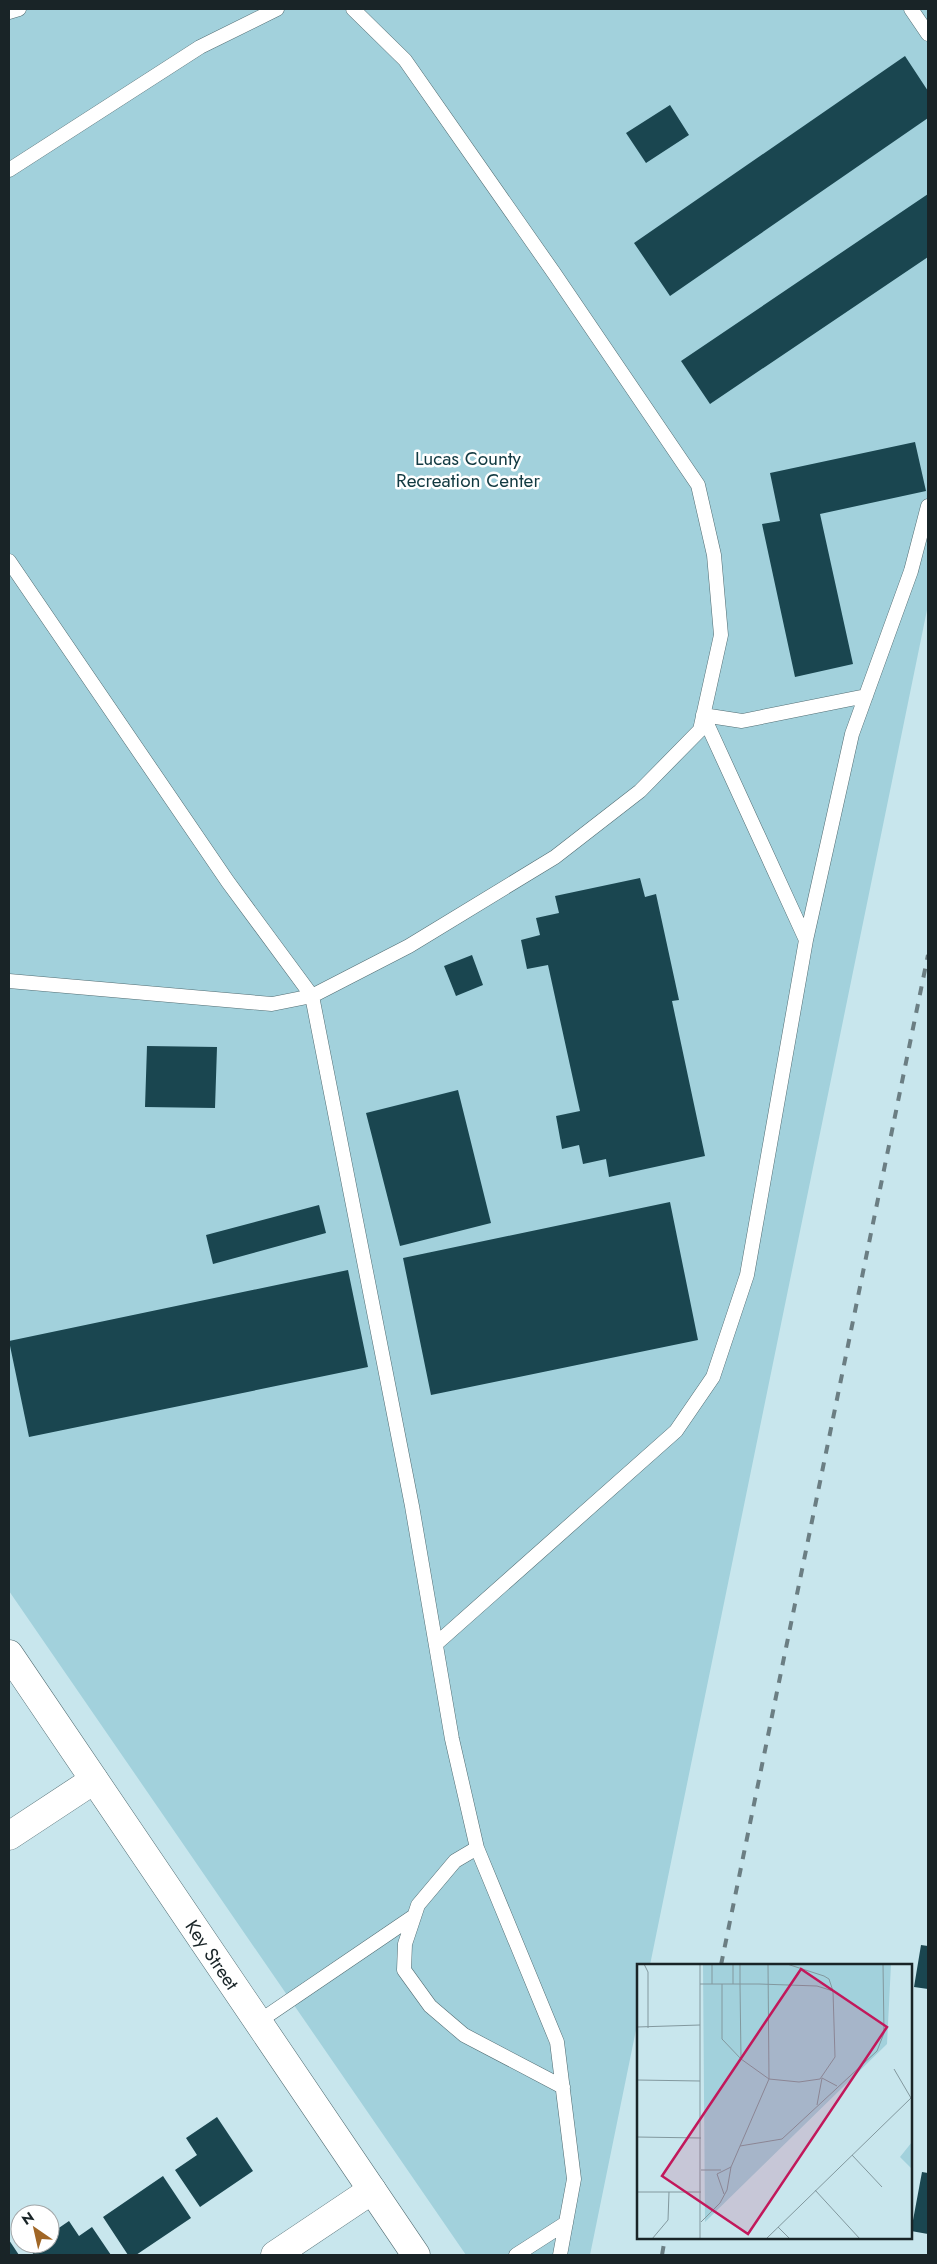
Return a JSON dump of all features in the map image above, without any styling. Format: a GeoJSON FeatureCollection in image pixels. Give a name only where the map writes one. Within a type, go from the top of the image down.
{"type":"FeatureCollection","features":[{"type":"Feature","properties":{"kind":"street","name":"Key Street"},"geometry":{"type":"LineString","coordinates":[[9,1654],[416,2255]]}},
{"type":"Feature","properties":{"kind":"street"},"geometry":{"type":"LineString","coordinates":[[9,1836],[94,1780]]}},
{"type":"Feature","properties":{"kind":"street"},"geometry":{"type":"LineString","coordinates":[[275,2255],[372,2190]]}},
{"type":"Feature","properties":{"kind":"lane"},"geometry":{"type":"LineString","coordinates":[[9,12],[19,9]]}},
{"type":"Feature","properties":{"kind":"lane"},"geometry":{"type":"LineString","coordinates":[[9,170],[200,48],[277,9]]}},
{"type":"Feature","properties":{"kind":"lane"},"geometry":{"type":"LineString","coordinates":[[9,981],[272,1004],[312,996],[409,946],[555,857],[640,791],[700,730],[721,635],[714,556],[698,485],[554,273],[405,60],[352,9]]}},
{"type":"Feature","properties":{"kind":"lane"},"geometry":{"type":"LineString","coordinates":[[911,9],[928,34]]}},
{"type":"Feature","properties":{"kind":"lane"},"geometry":{"type":"LineString","coordinates":[[436,1644],[676,1432],[713,1377],[747,1276],[806,940],[852,734],[911,571],[928,506]]}},
{"type":"Feature","properties":{"kind":"lane"},"geometry":{"type":"LineString","coordinates":[[9,561],[228,882],[312,996],[412,1506],[452,1740],[476,1848],[556,2042],[574,2179],[560,2255]]}},
{"type":"Feature","properties":{"kind":"lane"},"geometry":{"type":"LineString","coordinates":[[703,715],[742,721],[866,696]]}},
{"type":"Feature","properties":{"kind":"lane"},"geometry":{"type":"LineString","coordinates":[[703,715],[806,940]]}},
{"type":"Feature","properties":{"kind":"lane"},"geometry":{"type":"LineString","coordinates":[[476,1848],[456,1861],[418,1905],[405,1944],[404,1970],[430,2006],[464,2035],[562,2087]]}},
{"type":"Feature","properties":{"kind":"lane"},"geometry":{"type":"LineString","coordinates":[[258,2022],[414,1916]]}},
{"type":"Feature","properties":{"kind":"lane"},"geometry":{"type":"LineString","coordinates":[[516,2255],[566,2223]]}},
{"type":"Feature","properties":{"kind":"green space","name":"Lucas County Recreation Center"},"geometry":{"type":"Polygon","coordinates":[[[9,9],[928,9],[928,605],[650,1964],[637,1964],[637,2025],[590,2255],[466,2255],[9,1591],[9,9]]]}},
{"type":"Feature","properties":{"kind":"building"},"geometry":{"type":"Polygon","coordinates":[[[905,56],[928,91],[928,118],[670,296],[634,243],[905,56]]]}},
{"type":"Feature","properties":{"kind":"building"},"geometry":{"type":"Polygon","coordinates":[[[670,105],[689,135],[646,163],[626,133],[670,105]]]}},
{"type":"Feature","properties":{"kind":"building"},"geometry":{"type":"Polygon","coordinates":[[[928,194],[928,257],[710,404],[681,361],[928,194]]]}},
{"type":"Feature","properties":{"kind":"building"},"geometry":{"type":"Polygon","coordinates":[[[915,442],[926,491],[820,514],[853,664],[795,677],[762,524],[780,521],[770,473],[915,442]]]}},
{"type":"Feature","properties":{"kind":"building"},"geometry":{"type":"Polygon","coordinates":[[[640,878],[645,897],[656,894],[679,1000],[672,1001],[705,1156],[609,1177],[606,1159],[583,1164],[579,1145],[562,1149],[556,1116],[580,1111],[548,965],[527,969],[521,940],[540,935],[536,918],[559,913],[555,896],[640,878]]]}},
{"type":"Feature","properties":{"kind":"building"},"geometry":{"type":"Polygon","coordinates":[[[472,955],[483,985],[456,996],[444,966],[472,955]]]}},
{"type":"Feature","properties":{"kind":"building"},"geometry":{"type":"Polygon","coordinates":[[[147,1046],[217,1047],[215,1108],[145,1107],[147,1046]]]}},
{"type":"Feature","properties":{"kind":"building"},"geometry":{"type":"Polygon","coordinates":[[[458,1090],[491,1223],[400,1246],[366,1113],[458,1090]]]}},
{"type":"Feature","properties":{"kind":"building"},"geometry":{"type":"Polygon","coordinates":[[[670,1202],[698,1340],[431,1395],[403,1258],[670,1202]]]}},
{"type":"Feature","properties":{"kind":"building"},"geometry":{"type":"Polygon","coordinates":[[[319,1205],[326,1233],[213,1264],[206,1235],[319,1205]]]}},
{"type":"Feature","properties":{"kind":"building"},"geometry":{"type":"Polygon","coordinates":[[[348,1270],[368,1367],[29,1437],[9,1341],[348,1270]]]}},
{"type":"Feature","properties":{"kind":"building"},"geometry":{"type":"Polygon","coordinates":[[[921,1945],[928,1946],[928,1989],[914,1987],[921,1945]]]}},
{"type":"Feature","properties":{"kind":"building"},"geometry":{"type":"Polygon","coordinates":[[[217,2117],[253,2171],[200,2207],[175,2170],[197,2155],[186,2138],[217,2117]]]}},
{"type":"Feature","properties":{"kind":"building"},"geometry":{"type":"Polygon","coordinates":[[[922,2172],[928,2173],[928,2234],[912,2231],[922,2172]]]}},
{"type":"Feature","properties":{"kind":"building"},"geometry":{"type":"Polygon","coordinates":[[[163,2176],[191,2218],[136,2255],[128,2255],[103,2217],[163,2176]]]}},
{"type":"Feature","properties":{"kind":"building"},"geometry":{"type":"Polygon","coordinates":[[[69,2221],[79,2236],[92,2227],[111,2255],[34,2255],[60,2254],[60,2227],[69,2221]]]}},
{"type":"Feature","properties":{"kind":"building"},"geometry":{"type":"Polygon","coordinates":[[[9,2240],[10,2254],[19,2255],[9,2255],[9,2240]]]}},
{"type":"Feature","properties":{"kind":"railway"},"geometry":{"type":"LineString","coordinates":[[721,1964],[928,955]]}},
{"type":"Feature","properties":{"kind":"railway"},"geometry":{"type":"LineString","coordinates":[[662,2255],[665,2239]]}}]}
